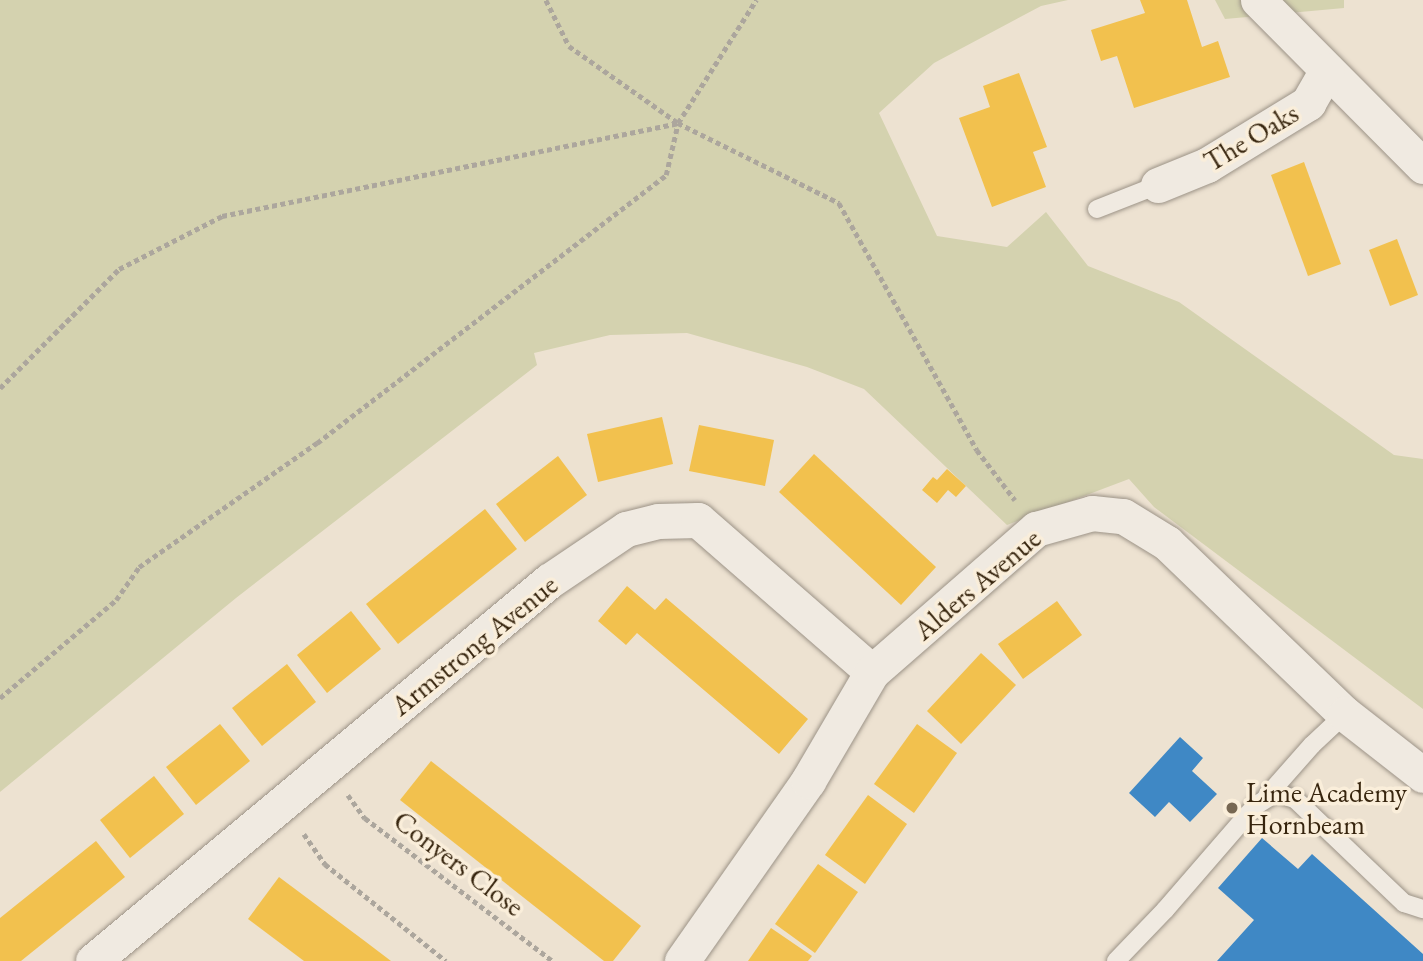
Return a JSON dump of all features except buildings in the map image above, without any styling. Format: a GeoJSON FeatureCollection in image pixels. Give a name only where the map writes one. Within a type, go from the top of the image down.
{"type":"FeatureCollection","features":[{"type":"Feature","properties":{"kind":"street"},"geometry":{"type":"LineString","coordinates":[[1258,0],[1423,166]]}},
{"type":"Feature","properties":{"kind":"street","name":"The Oaks"},"geometry":{"type":"LineString","coordinates":[[1158,185],[1207,165],[1308,103],[1327,70]]}},
{"type":"Feature","properties":{"kind":"street","name":"Alders Avenue"},"geometry":{"type":"LineString","coordinates":[[682,961],[807,781],[872,672],[1036,529],[1092,513],[1123,516],[1167,543],[1345,714],[1423,775]]}},
{"type":"Feature","properties":{"kind":"street","name":"Armstrong Avenue"},"geometry":{"type":"LineString","coordinates":[[93,961],[549,580],[626,529],[658,521],[698,520],[872,672]]}},
{"type":"Feature","properties":{"kind":"lane"},"geometry":{"type":"LineString","coordinates":[[1097,209],[1158,185]]}},
{"type":"Feature","properties":{"kind":"lane"},"geometry":{"type":"LineString","coordinates":[[1116,961],[1312,745],[1345,714]]}},
{"type":"Feature","properties":{"kind":"lane"},"geometry":{"type":"LineString","coordinates":[[1267,796],[1286,794],[1295,799],[1404,903],[1423,909]]}},
{"type":"Feature","properties":{"kind":"path"},"geometry":{"type":"LineString","coordinates":[[547,0],[569,46],[678,122],[839,203],[977,450],[1036,529]]}},
{"type":"Feature","properties":{"kind":"path"},"geometry":{"type":"LineString","coordinates":[[0,698],[116,600],[139,567],[317,443],[666,175],[678,122],[756,0]]}},
{"type":"Feature","properties":{"kind":"path"},"geometry":{"type":"LineString","coordinates":[[0,388],[119,269],[222,216],[678,122]]}},
{"type":"Feature","properties":{"kind":"path","name":"Conyers Close"},"geometry":{"type":"LineString","coordinates":[[345,791],[365,818],[554,961]]}},
{"type":"Feature","properties":{"kind":"path"},"geometry":{"type":"LineString","coordinates":[[299,827],[325,864],[446,961]]}},
{"type":"Feature","properties":{"kind":"shaded area"},"geometry":{"type":"Polygon","coordinates":[[[0,0],[1068,0],[1041,6],[934,63],[879,113],[937,236],[1007,247],[1046,212],[1088,266],[1179,302],[1394,455],[1423,459],[1423,709],[1154,507],[1129,479],[1007,525],[864,389],[807,367],[687,333],[610,335],[534,353],[537,365],[236,598],[0,792],[0,0]]]}},
{"type":"Feature","properties":{"kind":"shaded area"},"geometry":{"type":"Polygon","coordinates":[[[1215,0],[1344,0],[1344,8],[1225,19],[1215,0]]]}},
{"type":"Feature","properties":{"kind":"place","name":"Lime Academy Hornbeam"},"geometry":{"type":"Point","coordinates":[1232,808]}}]}
